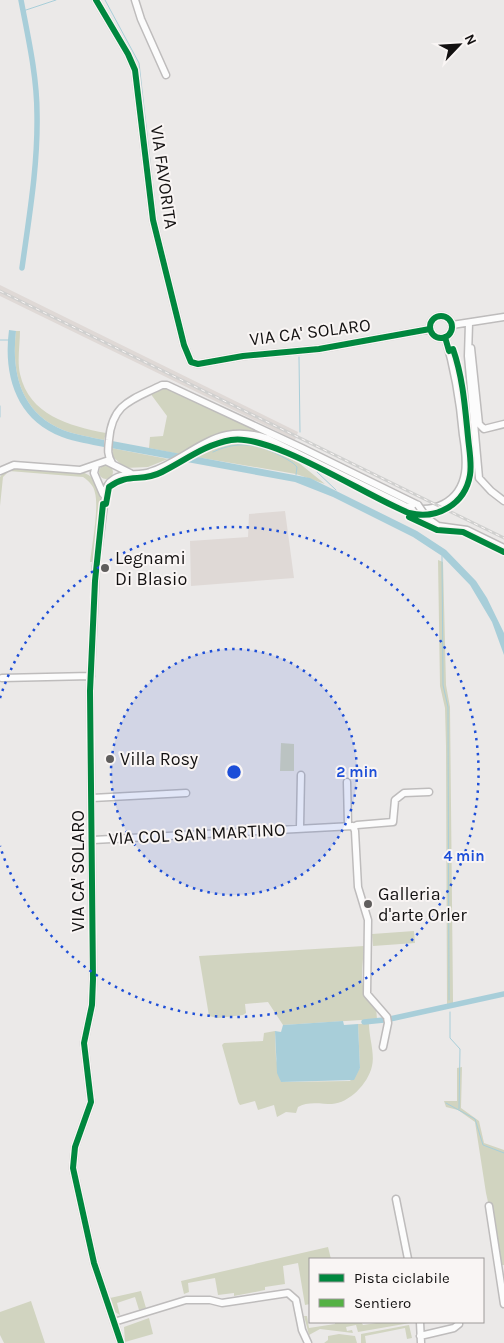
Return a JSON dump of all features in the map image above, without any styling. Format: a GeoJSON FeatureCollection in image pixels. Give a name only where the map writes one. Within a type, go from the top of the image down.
{"type":"FeatureCollection","features":[{"type":"Feature","properties":{"kind":"street","name":"VIA FAVORITA"},"geometry":{"type":"LineString","coordinates":[[96,0],[134,65],[153,220],[184,345],[193,363]]}},
{"type":"Feature","properties":{"kind":"street"},"geometry":{"type":"LineString","coordinates":[[135,0],[141,19],[166,76]]}},
{"type":"Feature","properties":{"kind":"street","name":"VIA CA' SOLARO"},"geometry":{"type":"LineString","coordinates":[[193,363],[318,349],[430,329],[432,322],[439,316],[449,319],[452,325],[504,317]]}},
{"type":"Feature","properties":{"kind":"street"},"geometry":{"type":"LineString","coordinates":[[469,323],[468,356],[479,478],[504,501]]}},
{"type":"Feature","properties":{"kind":"street"},"geometry":{"type":"LineString","coordinates":[[445,338],[452,331],[452,325]]}},
{"type":"Feature","properties":{"kind":"street"},"geometry":{"type":"LineString","coordinates":[[430,329],[437,337],[445,338]]}},
{"type":"Feature","properties":{"kind":"street"},"geometry":{"type":"LineString","coordinates":[[0,471],[14,465],[80,470],[109,482],[115,478],[150,472],[225,436],[244,433],[258,436],[405,506],[429,510],[443,505],[456,494],[461,488],[466,466],[457,378],[445,338]]}},
{"type":"Feature","properties":{"kind":"street"},"geometry":{"type":"LineString","coordinates":[[469,341],[479,424],[484,429],[504,424]]}},
{"type":"Feature","properties":{"kind":"street"},"geometry":{"type":"LineString","coordinates":[[98,464],[108,448],[111,423],[118,408],[162,385],[167,385],[294,444],[418,506],[427,518],[438,526],[466,530],[504,548]]}},
{"type":"Feature","properties":{"kind":"street"},"geometry":{"type":"LineString","coordinates":[[108,448],[114,465],[115,478]]}},
{"type":"Feature","properties":{"kind":"street"},"geometry":{"type":"LineString","coordinates":[[80,470],[106,460],[133,474]]}},
{"type":"Feature","properties":{"kind":"street","name":"VIA CA' SOLARO"},"geometry":{"type":"LineString","coordinates":[[98,464],[97,478],[103,500]]}},
{"type":"Feature","properties":{"kind":"street","name":"VIA CA' SOLARO"},"geometry":{"type":"LineString","coordinates":[[109,482],[103,500],[95,581],[91,676],[93,989],[84,1043],[91,1102],[76,1142],[72,1163],[88,1242],[121,1343]]}},
{"type":"Feature","properties":{"kind":"street"},"geometry":{"type":"LineString","coordinates":[[2,678],[91,676]]}},
{"type":"Feature","properties":{"kind":"street","name":"VIA COL SAN MARTINO"},"geometry":{"type":"LineString","coordinates":[[300,828],[301,775]]}},
{"type":"Feature","properties":{"kind":"street"},"geometry":{"type":"LineString","coordinates":[[347,782],[358,887],[368,920],[367,994],[386,1017],[388,1023],[383,1047]]}},
{"type":"Feature","properties":{"kind":"street","name":"VIA COL SAN MARTINO"},"geometry":{"type":"LineString","coordinates":[[93,840],[393,822],[395,800],[404,793],[429,792]]}},
{"type":"Feature","properties":{"kind":"street"},"geometry":{"type":"LineString","coordinates":[[92,798],[186,793]]}},
{"type":"Feature","properties":{"kind":"street"},"geometry":{"type":"LineString","coordinates":[[396,1199],[408,1258]]}},
{"type":"Feature","properties":{"kind":"street"},"geometry":{"type":"LineString","coordinates":[[489,1206],[504,1304]]}},
{"type":"Feature","properties":{"kind":"street"},"geometry":{"type":"LineString","coordinates":[[114,1322],[186,1300],[210,1300],[222,1303],[288,1293],[296,1300],[302,1330],[308,1343]]}},
{"type":"Feature","properties":{"kind":"street"},"geometry":{"type":"LineString","coordinates":[[420,1323],[421,1340],[454,1328],[459,1324]]}},
{"type":"Feature","properties":{"kind":"shaded area"},"geometry":{"type":"Polygon","coordinates":[[[0,285],[298,432],[295,440],[0,296],[0,285]]]}},
{"type":"Feature","properties":{"kind":"shaded area"},"geometry":{"type":"Polygon","coordinates":[[[285,511],[294,578],[191,586],[190,541],[248,537],[249,514],[285,511]]]}},
{"type":"Feature","properties":{"kind":"green space"},"geometry":{"type":"Polygon","coordinates":[[[16,331],[20,331],[20,374],[32,400],[41,409],[65,422],[106,433],[104,440],[78,435],[49,423],[28,402],[22,390],[15,362],[16,331]]]}},
{"type":"Feature","properties":{"kind":"green space"},"geometry":{"type":"Polygon","coordinates":[[[166,388],[270,436],[250,430],[234,430],[208,438],[179,454],[149,448],[150,437],[163,436],[167,416],[150,393],[166,388]]]}},
{"type":"Feature","properties":{"kind":"green space"},"geometry":{"type":"Polygon","coordinates":[[[238,441],[267,447],[299,463],[325,484],[296,474],[196,457],[216,446],[238,441]]]}},
{"type":"Feature","properties":{"kind":"green space"},"geometry":{"type":"Polygon","coordinates":[[[111,448],[168,459],[148,467],[125,468],[111,455],[113,452],[111,448]]]}},
{"type":"Feature","properties":{"kind":"green space"},"geometry":{"type":"Polygon","coordinates":[[[103,465],[109,465],[113,472],[109,479],[103,479],[99,475],[99,469],[103,465]]]}},
{"type":"Feature","properties":{"kind":"green space"},"geometry":{"type":"Polygon","coordinates":[[[14,467],[82,472],[94,480],[97,484],[100,500],[94,562],[90,562],[96,517],[96,500],[91,484],[83,477],[9,471],[3,477],[0,506],[0,477],[5,471],[14,467]]]}},
{"type":"Feature","properties":{"kind":"green space"},"geometry":{"type":"Polygon","coordinates":[[[438,560],[443,562],[446,685],[450,707],[453,1003],[447,1004],[446,746],[445,708],[440,686],[438,560]]]}},
{"type":"Feature","properties":{"kind":"green space"},"geometry":{"type":"Polygon","coordinates":[[[281,743],[294,744],[294,771],[280,771],[281,743]]]}},
{"type":"Feature","properties":{"kind":"green space"},"geometry":{"type":"Polygon","coordinates":[[[414,931],[415,943],[373,946],[372,934],[414,931]]]}},
{"type":"Feature","properties":{"kind":"green space"},"geometry":{"type":"Polygon","coordinates":[[[364,946],[363,987],[370,1001],[376,1007],[377,1019],[283,1025],[268,1002],[245,1004],[246,1013],[243,1015],[218,1018],[209,1016],[199,956],[364,946]]]}},
{"type":"Feature","properties":{"kind":"green space"},"geometry":{"type":"Polygon","coordinates":[[[358,1024],[369,1024],[373,1061],[370,1073],[362,1086],[351,1096],[338,1103],[302,1105],[298,1107],[296,1113],[286,1112],[277,1117],[274,1105],[258,1110],[255,1101],[240,1105],[222,1045],[224,1043],[263,1041],[264,1033],[275,1031],[276,1058],[281,1082],[350,1081],[360,1068],[358,1024]]]}},
{"type":"Feature","properties":{"kind":"green space"},"geometry":{"type":"Polygon","coordinates":[[[462,1067],[461,1108],[479,1121],[484,1143],[504,1150],[504,1265],[502,1265],[486,1193],[475,1122],[458,1110],[446,1107],[444,1101],[457,1101],[457,1068],[462,1067]]]}},
{"type":"Feature","properties":{"kind":"green space"},"geometry":{"type":"Polygon","coordinates":[[[328,1247],[331,1258],[309,1258],[309,1304],[305,1305],[298,1263],[283,1266],[285,1284],[265,1287],[265,1290],[234,1296],[234,1293],[218,1295],[215,1278],[188,1283],[189,1292],[184,1294],[181,1281],[328,1247]]]}},
{"type":"Feature","properties":{"kind":"green space"},"geometry":{"type":"Polygon","coordinates":[[[141,1291],[146,1308],[139,1310],[135,1297],[117,1303],[120,1315],[115,1312],[110,1298],[141,1291]]]}},
{"type":"Feature","properties":{"kind":"green space"},"geometry":{"type":"Polygon","coordinates":[[[31,1301],[45,1343],[4,1343],[0,1335],[0,1312],[31,1301]]]}},
{"type":"Feature","properties":{"kind":"green space"},"geometry":{"type":"Polygon","coordinates":[[[304,1316],[307,1316],[309,1328],[335,1323],[362,1323],[363,1325],[410,1323],[358,1332],[356,1325],[346,1327],[347,1331],[352,1330],[353,1333],[320,1329],[309,1335],[304,1316]]]}},
{"type":"Feature","properties":{"kind":"green space"},"geometry":{"type":"Polygon","coordinates":[[[149,1318],[153,1334],[125,1342],[124,1327],[149,1318]]]}},
{"type":"Feature","properties":{"kind":"green space"},"geometry":{"type":"Polygon","coordinates":[[[409,1325],[412,1338],[407,1339],[405,1328],[365,1336],[366,1343],[361,1343],[361,1334],[409,1325]]]}},
{"type":"Feature","properties":{"kind":"green space"},"geometry":{"type":"Polygon","coordinates":[[[339,1334],[355,1336],[357,1343],[324,1343],[328,1340],[328,1336],[339,1334]]]}},
{"type":"Feature","properties":{"kind":"water"},"geometry":{"type":"Polygon","coordinates":[[[9,330],[16,331],[15,362],[22,390],[28,402],[49,423],[78,435],[104,440],[104,447],[62,437],[46,429],[23,408],[11,379],[8,363],[9,330]]]}},
{"type":"Feature","properties":{"kind":"water"},"geometry":{"type":"Polygon","coordinates":[[[112,441],[310,478],[417,531],[446,550],[476,581],[487,598],[504,633],[504,655],[492,622],[470,585],[442,556],[413,537],[333,497],[295,482],[111,448],[112,441]]]}},
{"type":"Feature","properties":{"kind":"water"},"geometry":{"type":"Polygon","coordinates":[[[343,1021],[344,1025],[358,1024],[360,1068],[354,1080],[281,1082],[277,1073],[275,1031],[281,1032],[283,1025],[343,1021]]]}},
{"type":"Feature","properties":{"kind":"waterway"},"geometry":{"type":"LineString","coordinates":[[21,0],[34,71],[37,100],[35,172],[22,268]]}},
{"type":"Feature","properties":{"kind":"waterway"},"geometry":{"type":"LineString","coordinates":[[23,11],[56,0]]}},
{"type":"Feature","properties":{"kind":"waterway"},"geometry":{"type":"LineString","coordinates":[[105,0],[139,63],[156,214]]}},
{"type":"Feature","properties":{"kind":"waterway"},"geometry":{"type":"LineString","coordinates":[[0,340],[8,340]]}},
{"type":"Feature","properties":{"kind":"waterway"},"geometry":{"type":"LineString","coordinates":[[299,357],[300,432]]}},
{"type":"Feature","properties":{"kind":"waterway"},"geometry":{"type":"LineString","coordinates":[[0,406],[0,417]]}},
{"type":"Feature","properties":{"kind":"waterway"},"geometry":{"type":"LineString","coordinates":[[213,452],[234,445],[263,448],[293,463],[297,467],[296,475]]}},
{"type":"Feature","properties":{"kind":"waterway"},"geometry":{"type":"LineString","coordinates":[[317,472],[336,490]]}},
{"type":"Feature","properties":{"kind":"waterway"},"geometry":{"type":"LineString","coordinates":[[442,556],[443,685],[448,707],[449,1000]]}},
{"type":"Feature","properties":{"kind":"waterway"},"geometry":{"type":"LineString","coordinates":[[390,1019],[504,994]]}},
{"type":"Feature","properties":{"kind":"waterway"},"geometry":{"type":"LineString","coordinates":[[450,1012],[450,1038],[460,1049],[459,1109]]}},
{"type":"Feature","properties":{"kind":"waterway"},"geometry":{"type":"LineString","coordinates":[[364,1022],[384,1020]]}},
{"type":"Feature","properties":{"kind":"waterway"},"geometry":{"type":"LineString","coordinates":[[446,1103],[475,1119],[483,1145],[504,1153]]}},
{"type":"Feature","properties":{"kind":"railway"},"geometry":{"type":"LineString","coordinates":[[0,291],[504,538]]}},
{"type":"Feature","properties":{"kind":"cycle path"},"geometry":{"type":"LineString","coordinates":[[96,0],[128,54],[135,70],[153,220],[184,345],[191,362],[198,364],[243,356],[319,349],[430,329]]}},
{"type":"Feature","properties":{"kind":"cycle path"},"geometry":{"type":"LineString","coordinates":[[441,316],[449,319],[452,327],[449,335],[441,338],[433,335],[430,327],[433,319],[441,316]]}},
{"type":"Feature","properties":{"kind":"cycle path"},"geometry":{"type":"LineString","coordinates":[[121,1343],[94,1263],[73,1168],[75,1147],[91,1102],[84,1043],[92,1005],[93,979],[90,691],[95,581],[103,504],[106,504],[109,487],[116,483],[123,480],[155,475],[204,449],[222,442],[248,440],[270,446],[294,456],[409,513],[429,514],[448,508],[456,502],[467,486],[471,466],[461,382],[453,349],[449,351],[445,337]]}},
{"type":"Feature","properties":{"kind":"cycle path"},"geometry":{"type":"LineString","coordinates":[[409,517],[437,530],[463,532],[504,552]]}},
{"type":"Feature","properties":{"kind":"place","name":"Legnami Di Blasio"},"geometry":{"type":"Point","coordinates":[105,568]}},
{"type":"Feature","properties":{"kind":"place","name":"Villa Rosy"},"geometry":{"type":"Point","coordinates":[110,759]}},
{"type":"Feature","properties":{"kind":"place","name":"Galleria d'arte Orler"},"geometry":{"type":"Point","coordinates":[368,904]}}]}
